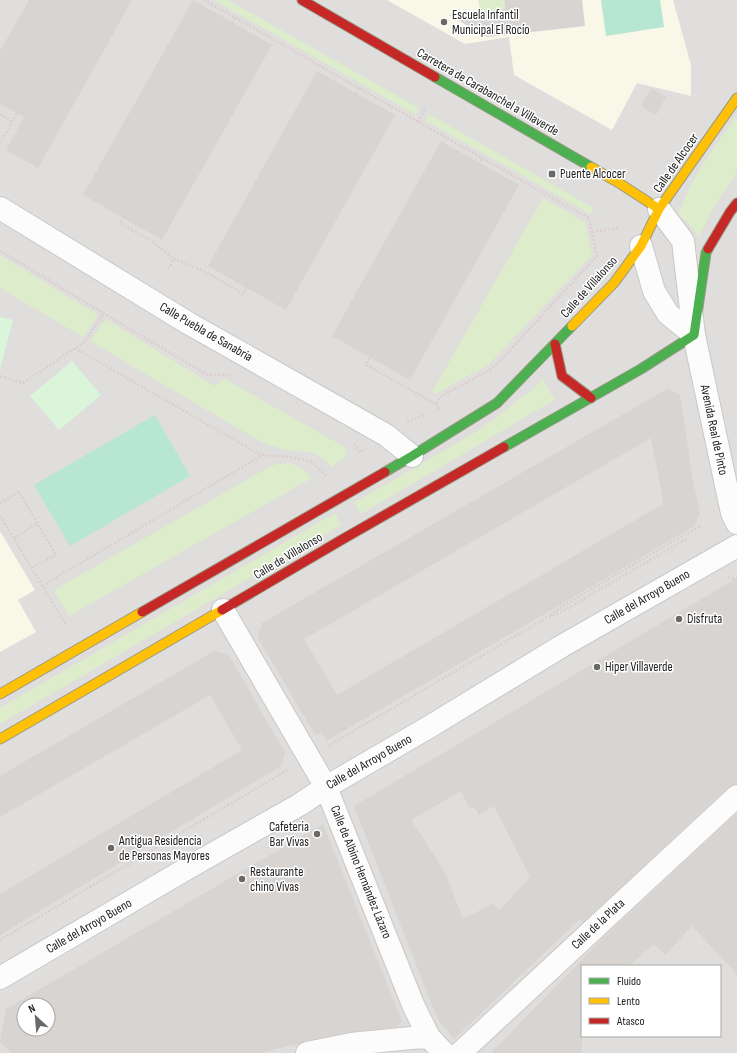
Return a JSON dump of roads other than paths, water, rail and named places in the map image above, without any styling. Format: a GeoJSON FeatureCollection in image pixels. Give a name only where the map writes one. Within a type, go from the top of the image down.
{"type":"FeatureCollection","features":[{"type":"Feature","properties":{"kind":"main road","name":"Carretera de Carabanchel a Villaverde"},"geometry":{"type":"LineString","coordinates":[[302,0],[606,175],[659,209]]}},
{"type":"Feature","properties":{"kind":"main road","name":"Calle de Alcocer"},"geometry":{"type":"LineString","coordinates":[[641,246],[659,209],[737,98]]}},
{"type":"Feature","properties":{"kind":"main road"},"geometry":{"type":"LineString","coordinates":[[694,335],[706,253],[730,212],[737,203]]}},
{"type":"Feature","properties":{"kind":"main road","name":"Calle de Villalonso"},"geometry":{"type":"LineString","coordinates":[[0,694],[412,456],[496,403],[614,283],[641,246]]}},
{"type":"Feature","properties":{"kind":"main road","name":"Calle de Villalonso"},"geometry":{"type":"LineString","coordinates":[[0,739],[343,539],[641,369],[694,335]]}},
{"type":"Feature","properties":{"kind":"main road"},"geometry":{"type":"LineString","coordinates":[[555,344],[562,376],[591,398]]}},
{"type":"Feature","properties":{"kind":"street","name":"Calle Puebla de Sanabria"},"geometry":{"type":"LineString","coordinates":[[0,208],[188,322],[386,435],[412,456]]}},
{"type":"Feature","properties":{"kind":"street","name":"Avenida Real de Pinto"},"geometry":{"type":"LineString","coordinates":[[659,209],[683,241],[694,335],[732,512],[737,523]]}},
{"type":"Feature","properties":{"kind":"street"},"geometry":{"type":"LineString","coordinates":[[641,246],[654,291],[668,314],[694,335]]}},
{"type":"Feature","properties":{"kind":"street","name":"Calle del Arroyo Bueno"},"geometry":{"type":"LineString","coordinates":[[0,978],[299,805],[326,786],[429,727],[562,646],[737,546]]}},
{"type":"Feature","properties":{"kind":"street","name":"Calle de Albino Hernández Lázaro"},"geometry":{"type":"LineString","coordinates":[[223,610],[326,786],[414,1007],[429,1037],[444,1053]]}},
{"type":"Feature","properties":{"kind":"street","name":"Calle de la Plata"},"geometry":{"type":"LineString","coordinates":[[460,1053],[737,796]]}},
{"type":"Feature","properties":{"kind":"street"},"geometry":{"type":"LineString","coordinates":[[307,1053],[351,1044],[429,1037]]}},
{"type":"Feature","properties":{"kind":"place","name":"Escuela Infantil Municipal El Rocío"},"geometry":{"type":"Point","coordinates":[444,22]}},
{"type":"Feature","properties":{"kind":"place","name":"Puente Alcocer"},"geometry":{"type":"Point","coordinates":[552,174]}},
{"type":"Feature","properties":{"kind":"place","name":"Disfruta"},"geometry":{"type":"Point","coordinates":[679,619]}},
{"type":"Feature","properties":{"kind":"place","name":"Hiper Villaverde"},"geometry":{"type":"Point","coordinates":[597,667]}},
{"type":"Feature","properties":{"kind":"place","name":"Cafeteria Bar Vivas"},"geometry":{"type":"Point","coordinates":[317,834]}},
{"type":"Feature","properties":{"kind":"place","name":"Antigua Residencia de Personas Mayores"},"geometry":{"type":"Point","coordinates":[111,848]}},
{"type":"Feature","properties":{"kind":"place","name":"Restaurante chino Vivas"},"geometry":{"type":"Point","coordinates":[242,879]}}]}
